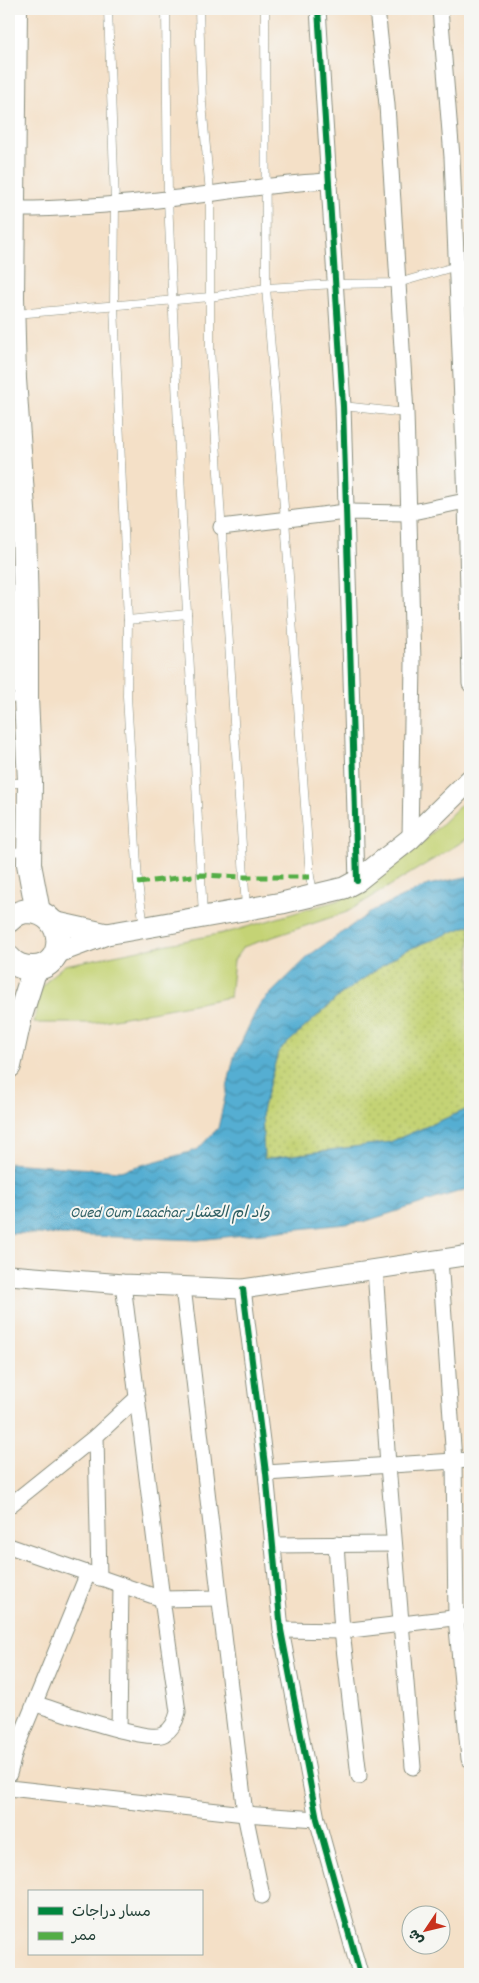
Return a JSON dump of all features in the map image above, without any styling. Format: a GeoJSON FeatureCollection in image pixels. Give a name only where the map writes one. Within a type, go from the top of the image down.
{"type":"FeatureCollection","features":[{"type":"Feature","properties":{"kind":"main road"},"geometry":{"type":"LineString","coordinates":[[10,919],[22,856],[17,698],[16,524],[11,379],[12,110],[15,9]]}},
{"type":"Feature","properties":{"kind":"main road"},"geometry":{"type":"LineString","coordinates":[[56,953],[107,934],[246,910],[344,888],[357,881],[410,839],[470,780]]}},
{"type":"Feature","properties":{"kind":"main road"},"geometry":{"type":"LineString","coordinates":[[10,960],[23,968],[44,966],[56,953],[59,937],[46,917],[22,856]]}},
{"type":"Feature","properties":{"kind":"main road"},"geometry":{"type":"LineString","coordinates":[[10,919],[24,911],[107,934]]}},
{"type":"Feature","properties":{"kind":"main road"},"geometry":{"type":"LineString","coordinates":[[10,960],[20,1016]]}},
{"type":"Feature","properties":{"kind":"main road"},"geometry":{"type":"LineString","coordinates":[[9,1066],[20,1016],[35,968]]}},
{"type":"Feature","properties":{"kind":"street"},"geometry":{"type":"LineString","coordinates":[[318,9],[343,406],[357,881]]}},
{"type":"Feature","properties":{"kind":"street"},"geometry":{"type":"LineString","coordinates":[[377,9],[387,105],[406,413],[413,663],[410,839]]}},
{"type":"Feature","properties":{"kind":"street"},"geometry":{"type":"LineString","coordinates":[[440,9],[463,266],[470,684]]}},
{"type":"Feature","properties":{"kind":"street"},"geometry":{"type":"LineString","coordinates":[[11,209],[168,199],[266,186],[330,181]]}},
{"type":"Feature","properties":{"kind":"street"},"geometry":{"type":"LineString","coordinates":[[221,527],[346,512],[408,514],[468,500]]}},
{"type":"Feature","properties":{"kind":"street"},"geometry":{"type":"LineString","coordinates":[[9,1274],[123,1284],[244,1289],[470,1255]]}},
{"type":"Feature","properties":{"kind":"street"},"geometry":{"type":"LineString","coordinates":[[440,1259],[463,1617],[468,1759]]}},
{"type":"Feature","properties":{"kind":"street"},"geometry":{"type":"LineString","coordinates":[[375,1269],[388,1466],[413,1767]]}},
{"type":"Feature","properties":{"kind":"street"},"geometry":{"type":"LineString","coordinates":[[36,1704],[119,1730],[154,1737],[163,1735],[176,1720],[178,1712],[123,1284]]}},
{"type":"Feature","properties":{"kind":"street"},"geometry":{"type":"LineString","coordinates":[[183,1287],[245,1814],[262,1896]]}},
{"type":"Feature","properties":{"kind":"street"},"geometry":{"type":"LineString","coordinates":[[244,1289],[266,1473],[281,1630],[317,1819],[360,1974]]}},
{"type":"Feature","properties":{"kind":"street"},"geometry":{"type":"LineString","coordinates":[[9,1506],[96,1436],[138,1398]]}},
{"type":"Feature","properties":{"kind":"street"},"geometry":{"type":"LineString","coordinates":[[9,1774],[15,1751],[94,1576],[96,1436]]}},
{"type":"Feature","properties":{"kind":"street"},"geometry":{"type":"LineString","coordinates":[[266,1473],[470,1460]]}},
{"type":"Feature","properties":{"kind":"street"},"geometry":{"type":"LineString","coordinates":[[336,1544],[342,1631],[359,1776]]}},
{"type":"Feature","properties":{"kind":"street"},"geometry":{"type":"LineString","coordinates":[[272,1545],[394,1544]]}},
{"type":"Feature","properties":{"kind":"street"},"geometry":{"type":"LineString","coordinates":[[9,1546],[162,1599],[219,1598]]}},
{"type":"Feature","properties":{"kind":"street"},"geometry":{"type":"LineString","coordinates":[[119,1730],[121,1585]]}},
{"type":"Feature","properties":{"kind":"street"},"geometry":{"type":"LineString","coordinates":[[281,1630],[342,1631],[463,1617]]}},
{"type":"Feature","properties":{"kind":"street"},"geometry":{"type":"LineString","coordinates":[[9,1788],[245,1814],[317,1819]]}},
{"type":"Feature","properties":{"kind":"lane"},"geometry":{"type":"LineString","coordinates":[[108,9],[115,203],[114,306],[128,620],[127,696],[138,883],[144,929]]}},
{"type":"Feature","properties":{"kind":"lane"},"geometry":{"type":"LineString","coordinates":[[166,9],[168,199],[172,300],[203,918]]}},
{"type":"Feature","properties":{"kind":"lane"},"geometry":{"type":"LineString","coordinates":[[199,9],[202,103],[210,193],[210,348],[246,910]]}},
{"type":"Feature","properties":{"kind":"lane"},"geometry":{"type":"LineString","coordinates":[[265,9],[266,288],[285,519],[310,877],[314,896]]}},
{"type":"Feature","properties":{"kind":"lane"},"geometry":{"type":"LineString","coordinates":[[11,303],[114,306],[210,298],[266,288],[398,283],[463,266]]}},
{"type":"Feature","properties":{"kind":"lane"},"geometry":{"type":"LineString","coordinates":[[343,406],[406,413]]}},
{"type":"Feature","properties":{"kind":"lane"},"geometry":{"type":"LineString","coordinates":[[128,620],[187,614]]}},
{"type":"Feature","properties":{"kind":"green space"},"geometry":{"type":"Polygon","coordinates":[[[470,796],[470,837],[347,912],[243,947],[234,960],[230,997],[93,1023],[34,1023],[41,990],[49,978],[65,965],[233,931],[339,900],[378,877],[417,848],[470,796]]]}},
{"type":"Feature","properties":{"kind":"green space"},"geometry":{"type":"Polygon","coordinates":[[[470,925],[470,1108],[390,1142],[264,1159],[262,1111],[278,1052],[340,995],[403,951],[470,925]]]}},
{"type":"Feature","properties":{"kind":"water","name":"Oued Oum Laachar واد ام العشار"},"geometry":{"type":"Polygon","coordinates":[[[470,876],[470,925],[402,952],[340,995],[278,1052],[262,1111],[264,1159],[390,1142],[470,1108],[470,1188],[363,1222],[198,1240],[9,1233],[9,1163],[120,1171],[197,1150],[218,1128],[234,1057],[259,1005],[311,954],[374,910],[428,885],[470,876]]]}},
{"type":"Feature","properties":{"kind":"marked path"},"geometry":{"type":"LineString","coordinates":[[138,883],[200,875],[310,877]]}},
{"type":"Feature","properties":{"kind":"cycle path"},"geometry":{"type":"LineString","coordinates":[[318,9],[343,406],[357,881]]}},
{"type":"Feature","properties":{"kind":"cycle path"},"geometry":{"type":"LineString","coordinates":[[243,1289],[266,1473],[281,1630],[317,1819],[360,1974]]}}]}
